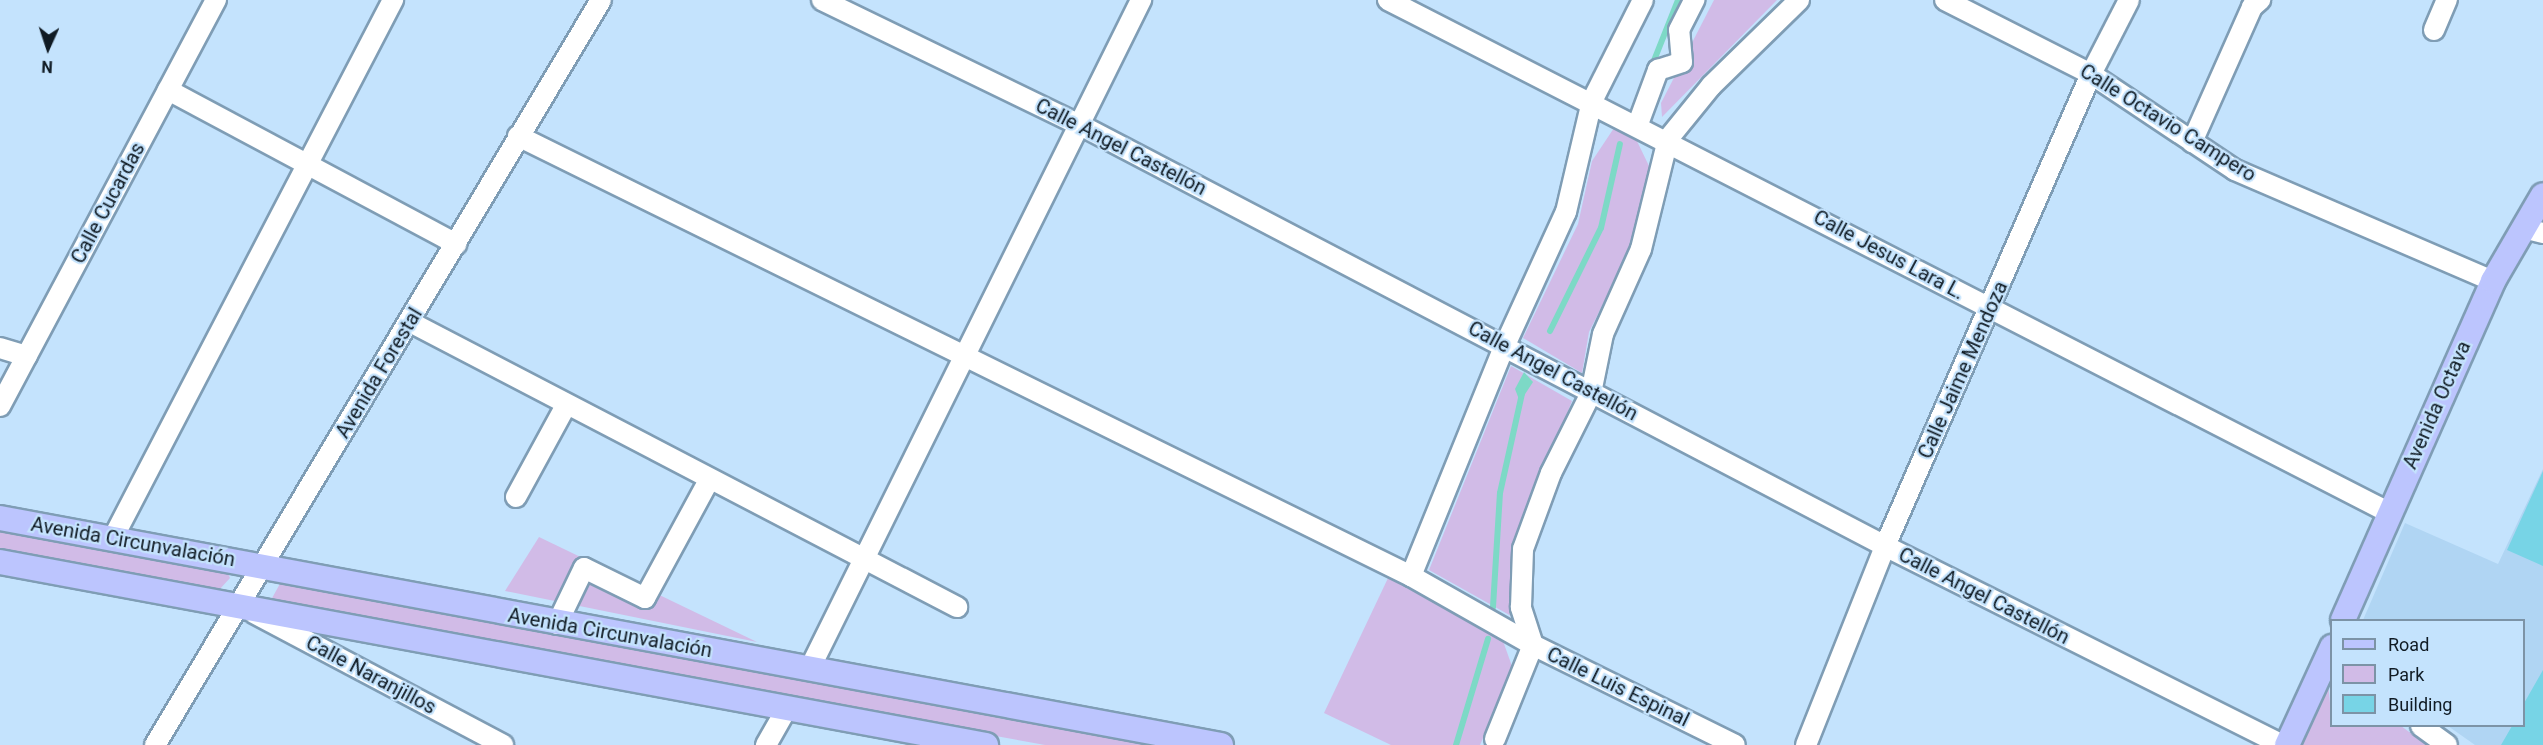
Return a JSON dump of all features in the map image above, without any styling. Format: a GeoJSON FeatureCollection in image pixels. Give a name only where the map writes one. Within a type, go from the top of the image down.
{"type":"FeatureCollection","features":[{"type":"Feature","properties":{"kind":"main road","name":"Avenida Octava"},"geometry":{"type":"LineString","coordinates":[[2344,619],[2388,513],[2493,281],[2533,230],[2543,195]]}},
{"type":"Feature","properties":{"kind":"main road","name":"Avenida Circunvalación"},"geometry":{"type":"LineString","coordinates":[[0,518],[263,565],[557,624],[810,668],[1221,745]]}},
{"type":"Feature","properties":{"kind":"main road"},"geometry":{"type":"LineString","coordinates":[[0,562],[238,605],[534,665],[986,745]]}},
{"type":"Feature","properties":{"kind":"main road"},"geometry":{"type":"LineString","coordinates":[[2284,745],[2330,654]]}},
{"type":"Feature","properties":{"kind":"street","name":"Calle Cucardas"},"geometry":{"type":"LineString","coordinates":[[0,406],[216,0]]}},
{"type":"Feature","properties":{"kind":"street"},"geometry":{"type":"LineString","coordinates":[[113,538],[304,164],[393,0]]}},
{"type":"Feature","properties":{"kind":"street","name":"Avenida Forestal"},"geometry":{"type":"LineString","coordinates":[[155,745],[601,0]]}},
{"type":"Feature","properties":{"kind":"street","name":"Calle Angel Castellón"},"geometry":{"type":"LineString","coordinates":[[822,0],[1082,126],[1505,345],[1591,393],[1885,546],[2284,745]]}},
{"type":"Feature","properties":{"kind":"street"},"geometry":{"type":"LineString","coordinates":[[810,668],[963,357],[1082,126],[1141,0]]}},
{"type":"Feature","properties":{"kind":"street","name":"Calle Jesus Lara L."},"geometry":{"type":"LineString","coordinates":[[1388,0],[1668,139],[2388,513]]}},
{"type":"Feature","properties":{"kind":"street"},"geometry":{"type":"LineString","coordinates":[[1411,576],[1505,345],[1566,212],[1592,101],[1643,0]]}},
{"type":"Feature","properties":{"kind":"street"},"geometry":{"type":"LineString","coordinates":[[1638,124],[1658,70],[1682,63],[1679,30],[1694,0]]}},
{"type":"Feature","properties":{"kind":"street"},"geometry":{"type":"LineString","coordinates":[[1495,740],[1533,645],[1521,607],[1523,549],[1551,473],[1591,393],[1603,334],[1641,249],[1668,139],[1711,86],[1799,0]]}},
{"type":"Feature","properties":{"kind":"street","name":"Calle Octavio Campero"},"geometry":{"type":"LineString","coordinates":[[1945,0],[2091,74],[2235,170],[2493,281]]}},
{"type":"Feature","properties":{"kind":"street","name":"Calle Jaime Mendoza"},"geometry":{"type":"LineString","coordinates":[[1806,745],[1885,546],[1991,308],[2091,74],[2129,0]]}},
{"type":"Feature","properties":{"kind":"street"},"geometry":{"type":"LineString","coordinates":[[2192,142],[2252,7],[2260,0]]}},
{"type":"Feature","properties":{"kind":"street"},"geometry":{"type":"LineString","coordinates":[[2434,30],[2447,0]]}},
{"type":"Feature","properties":{"kind":"street"},"geometry":{"type":"LineString","coordinates":[[168,90],[457,244]]}},
{"type":"Feature","properties":{"kind":"street","name":"Calle Luis Espinal"},"geometry":{"type":"LineString","coordinates":[[518,136],[1411,576],[1533,645],[1735,745]]}},
{"type":"Feature","properties":{"kind":"street"},"geometry":{"type":"LineString","coordinates":[[410,322],[566,407],[957,607]]}},
{"type":"Feature","properties":{"kind":"street"},"geometry":{"type":"LineString","coordinates":[[0,348],[27,356]]}},
{"type":"Feature","properties":{"kind":"street"},"geometry":{"type":"LineString","coordinates":[[516,497],[566,407]]}},
{"type":"Feature","properties":{"kind":"street"},"geometry":{"type":"LineString","coordinates":[[557,624],[584,568],[645,598],[709,480]]}},
{"type":"Feature","properties":{"kind":"street","name":"Calle Naranjillos"},"geometry":{"type":"LineString","coordinates":[[238,605],[499,744]]}},
{"type":"Feature","properties":{"kind":"street"},"geometry":{"type":"LineString","coordinates":[[766,745],[787,708]]}},
{"type":"Feature","properties":{"kind":"street"},"geometry":{"type":"LineString","coordinates":[[2422,727],[2447,745]]}},
{"type":"Feature","properties":{"kind":"shaded area"},"geometry":{"type":"Polygon","coordinates":[[[1524,372],[1533,382],[1520,402],[1515,389],[1524,372]]]}},
{"type":"Feature","properties":{"kind":"shaded area"},"geometry":{"type":"Polygon","coordinates":[[[2543,469],[2543,745],[2475,745],[2449,727],[2525,727],[2525,619],[2363,619],[2405,523],[2498,564],[2543,469]]]}},
{"type":"Feature","properties":{"kind":"green space"},"geometry":{"type":"Polygon","coordinates":[[[1714,0],[1777,0],[1662,117],[1661,103],[1714,0]]]}},
{"type":"Feature","properties":{"kind":"green space"},"geometry":{"type":"Polygon","coordinates":[[[1614,128],[1635,137],[1649,166],[1647,194],[1634,242],[1589,332],[1582,373],[1523,338],[1578,224],[1592,161],[1614,128]]]}},
{"type":"Feature","properties":{"kind":"green space"},"geometry":{"type":"Polygon","coordinates":[[[1511,366],[1572,401],[1513,551],[1513,617],[1429,570],[1511,366]]]}},
{"type":"Feature","properties":{"kind":"green space"},"geometry":{"type":"Polygon","coordinates":[[[0,527],[226,569],[230,578],[219,590],[0,550],[0,527]]]}},
{"type":"Feature","properties":{"kind":"green space"},"geometry":{"type":"Polygon","coordinates":[[[539,537],[757,642],[505,591],[539,537]]]}},
{"type":"Feature","properties":{"kind":"green space"},"geometry":{"type":"Polygon","coordinates":[[[1389,576],[1503,641],[1513,669],[1480,745],[1391,745],[1324,713],[1389,576]]]}},
{"type":"Feature","properties":{"kind":"green space"},"geometry":{"type":"Polygon","coordinates":[[[282,580],[551,634],[1163,745],[1045,745],[530,652],[271,600],[282,580]]]}},
{"type":"Feature","properties":{"kind":"green space"},"geometry":{"type":"Polygon","coordinates":[[[2328,680],[2330,727],[2402,727],[2427,745],[2301,745],[2328,680]]]}},
{"type":"Feature","properties":{"kind":"building"},"geometry":{"type":"Polygon","coordinates":[[[2543,471],[2543,566],[2507,550],[2543,471]]]}},
{"type":"Feature","properties":{"kind":"building"},"geometry":{"type":"Polygon","coordinates":[[[2543,670],[2543,745],[2501,745],[2511,727],[2525,727],[2525,702],[2543,670]]]}},
{"type":"Feature","properties":{"kind":"waterway"},"geometry":{"type":"LineString","coordinates":[[1651,68],[1678,0]]}},
{"type":"Feature","properties":{"kind":"waterway"},"geometry":{"type":"LineString","coordinates":[[1550,331],[1601,228],[1620,144]]}},
{"type":"Feature","properties":{"kind":"waterway"},"geometry":{"type":"LineString","coordinates":[[1493,607],[1500,493],[1522,394]]}},
{"type":"Feature","properties":{"kind":"waterway"},"geometry":{"type":"LineString","coordinates":[[1456,745],[1488,639]]}}]}
